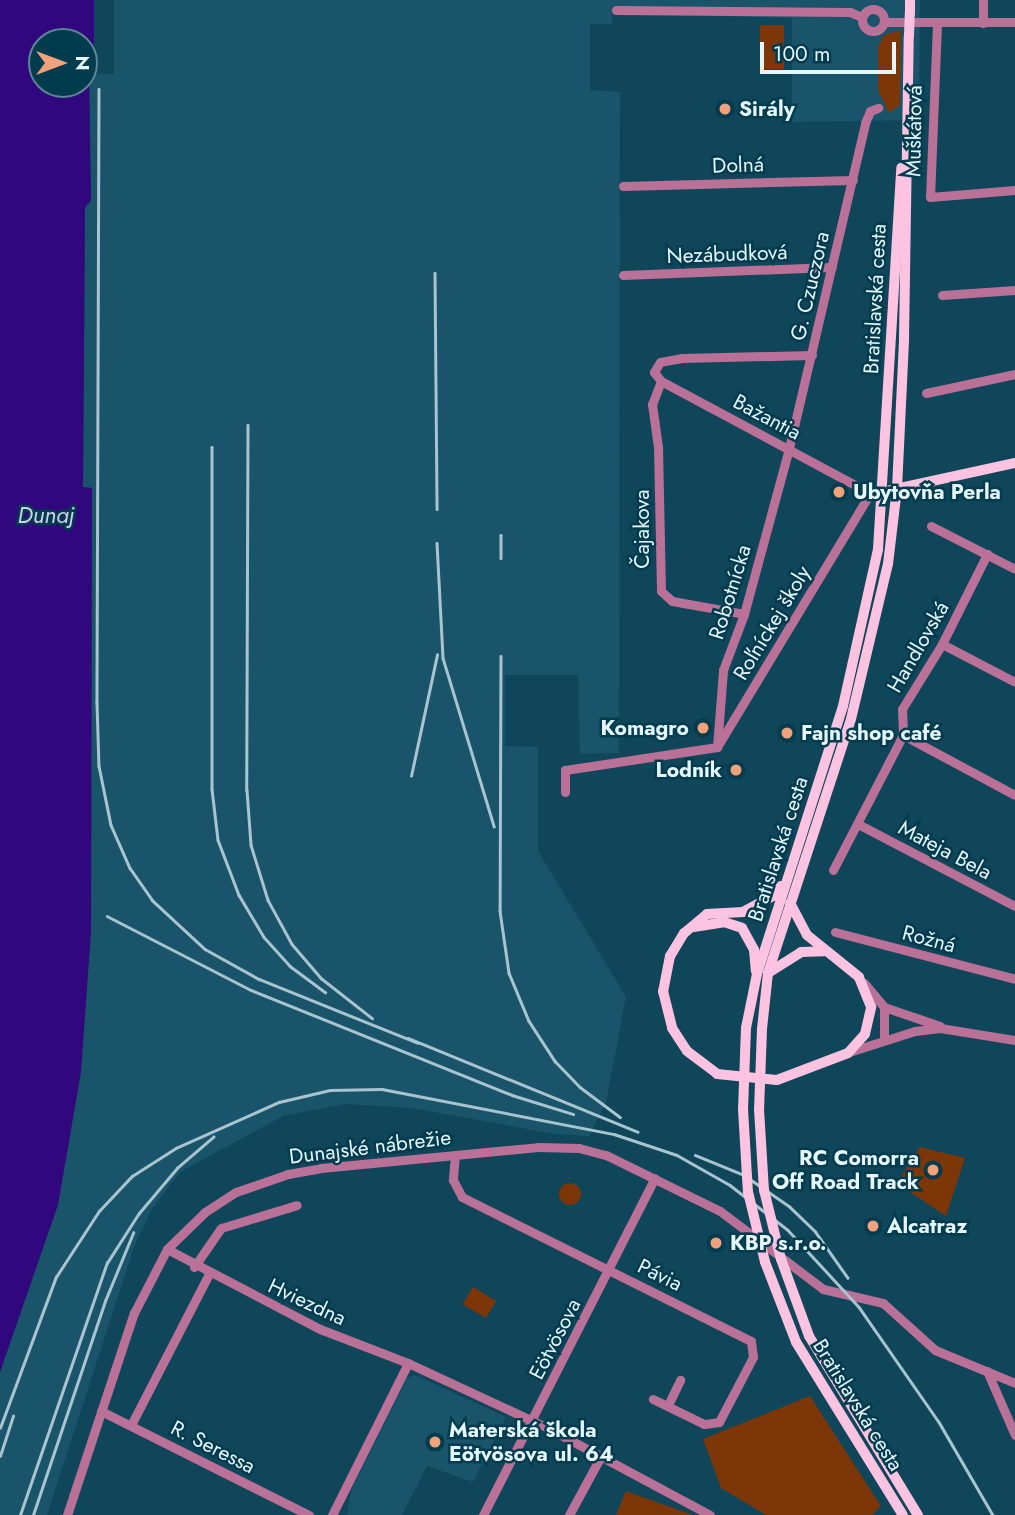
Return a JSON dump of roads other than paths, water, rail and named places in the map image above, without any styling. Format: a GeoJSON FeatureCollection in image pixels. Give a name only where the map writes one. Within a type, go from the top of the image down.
{"type":"FeatureCollection","features":[{"type":"Feature","properties":{"kind":"main road","name":"Bratislavská cesta"},"geometry":{"type":"LineString","coordinates":[[910,0],[885,491],[857,653],[788,874],[763,974],[758,1109],[764,1190],[781,1259],[809,1336],[918,1515]]}},
{"type":"Feature","properties":{"kind":"main road","name":"Bratislavská cesta"},"geometry":{"type":"LineString","coordinates":[[903,1515],[796,1342],[765,1262],[748,1192],[743,1109],[746,1028],[834,778],[867,660],[888,564],[897,489],[909,36]]}},
{"type":"Feature","properties":{"kind":"main road"},"geometry":{"type":"LineString","coordinates":[[885,491],[1015,463]]}},
{"type":"Feature","properties":{"kind":"main road"},"geometry":{"type":"LineString","coordinates":[[788,874],[774,896],[743,912],[707,914],[673,948],[663,991],[676,1036],[699,1063],[725,1076],[766,1081],[848,1053],[865,1034],[871,1018],[869,997],[859,977],[807,935],[790,903]]}},
{"type":"Feature","properties":{"kind":"main road"},"geometry":{"type":"LineString","coordinates":[[691,928],[724,922],[742,928],[763,974],[801,952],[824,951]]}},
{"type":"Feature","properties":{"kind":"street"},"geometry":{"type":"LineString","coordinates":[[983,0],[983,23]]}},
{"type":"Feature","properties":{"kind":"street"},"geometry":{"type":"LineString","coordinates":[[862,17],[875,9],[884,22]]}},
{"type":"Feature","properties":{"kind":"street"},"geometry":{"type":"LineString","coordinates":[[616,10],[850,12],[862,17]]}},
{"type":"Feature","properties":{"kind":"street"},"geometry":{"type":"LineString","coordinates":[[862,17],[863,26],[870,31],[884,22],[1015,22]]}},
{"type":"Feature","properties":{"kind":"street","name":"Muškátová"},"geometry":{"type":"LineString","coordinates":[[937,24],[930,197],[1015,190]]}},
{"type":"Feature","properties":{"kind":"street","name":"G. Czuczora"},"geometry":{"type":"LineString","coordinates":[[789,449],[863,131],[870,111],[878,108]]}},
{"type":"Feature","properties":{"kind":"street","name":"Dolná"},"geometry":{"type":"LineString","coordinates":[[623,186],[853,180]]}},
{"type":"Feature","properties":{"kind":"street","name":"Nezábudková"},"geometry":{"type":"LineString","coordinates":[[623,275],[832,267]]}},
{"type":"Feature","properties":{"kind":"street"},"geometry":{"type":"LineString","coordinates":[[942,295],[1015,290]]}},
{"type":"Feature","properties":{"kind":"street"},"geometry":{"type":"LineString","coordinates":[[661,381],[654,368],[660,362],[682,358],[812,355]]}},
{"type":"Feature","properties":{"kind":"street"},"geometry":{"type":"LineString","coordinates":[[926,393],[1015,374]]}},
{"type":"Feature","properties":{"kind":"street","name":"Bažantia"},"geometry":{"type":"LineString","coordinates":[[661,381],[870,493]]}},
{"type":"Feature","properties":{"kind":"street","name":"Čajakova"},"geometry":{"type":"LineString","coordinates":[[661,381],[652,404],[659,447],[661,591],[672,601],[744,614]]}},
{"type":"Feature","properties":{"kind":"street","name":"Robotnícka"},"geometry":{"type":"LineString","coordinates":[[717,747],[723,670],[744,614],[789,449]]}},
{"type":"Feature","properties":{"kind":"street"},"geometry":{"type":"LineString","coordinates":[[870,493],[885,491]]}},
{"type":"Feature","properties":{"kind":"street","name":"Roľníckej školy"},"geometry":{"type":"LineString","coordinates":[[717,747],[790,632],[870,493]]}},
{"type":"Feature","properties":{"kind":"street"},"geometry":{"type":"LineString","coordinates":[[931,526],[1015,569]]}},
{"type":"Feature","properties":{"kind":"street","name":"Handlovská"},"geometry":{"type":"LineString","coordinates":[[833,870],[903,735],[902,709],[942,644],[987,554]]}},
{"type":"Feature","properties":{"kind":"street"},"geometry":{"type":"LineString","coordinates":[[942,644],[1015,682]]}},
{"type":"Feature","properties":{"kind":"street"},"geometry":{"type":"LineString","coordinates":[[903,735],[1015,794]]}},
{"type":"Feature","properties":{"kind":"street"},"geometry":{"type":"LineString","coordinates":[[565,792],[565,770],[717,747]]}},
{"type":"Feature","properties":{"kind":"street","name":"Mateja Bela"},"geometry":{"type":"LineString","coordinates":[[858,824],[1015,906]]}},
{"type":"Feature","properties":{"kind":"street","name":"Rožná"},"geometry":{"type":"LineString","coordinates":[[835,932],[1015,979]]}},
{"type":"Feature","properties":{"kind":"street"},"geometry":{"type":"LineString","coordinates":[[859,977],[884,1007],[910,1019],[1015,1041]]}},
{"type":"Feature","properties":{"kind":"street"},"geometry":{"type":"LineString","coordinates":[[884,1007],[884,1040]]}},
{"type":"Feature","properties":{"kind":"street"},"geometry":{"type":"LineString","coordinates":[[871,1018],[884,1040]]}},
{"type":"Feature","properties":{"kind":"street"},"geometry":{"type":"LineString","coordinates":[[848,1053],[915,1031],[955,1029]]}},
{"type":"Feature","properties":{"kind":"street","name":"Dunajské nábrežie"},"geometry":{"type":"LineString","coordinates":[[67,1515],[134,1313],[167,1250],[205,1212],[260,1182],[321,1168],[455,1155],[579,1148],[621,1160],[720,1211],[775,1250],[823,1289],[883,1303],[935,1350],[1015,1383]]}},
{"type":"Feature","properties":{"kind":"street","name":"Pávia"},"geometry":{"type":"LineString","coordinates":[[455,1155],[453,1180],[462,1197],[748,1338],[753,1345],[753,1357],[719,1422],[704,1424],[653,1399]]}},
{"type":"Feature","properties":{"kind":"street","name":"Eötvösova"},"geometry":{"type":"LineString","coordinates":[[483,1515],[655,1178]]}},
{"type":"Feature","properties":{"kind":"street"},"geometry":{"type":"LineString","coordinates":[[194,1267],[221,1228],[297,1205]]}},
{"type":"Feature","properties":{"kind":"street","name":"Hviezdna"},"geometry":{"type":"LineString","coordinates":[[167,1250],[194,1267],[320,1329],[408,1363],[532,1422],[710,1515]]}},
{"type":"Feature","properties":{"kind":"street"},"geometry":{"type":"LineString","coordinates":[[131,1425],[209,1274]]}},
{"type":"Feature","properties":{"kind":"street"},"geometry":{"type":"LineString","coordinates":[[332,1515],[408,1363]]}},
{"type":"Feature","properties":{"kind":"street"},"geometry":{"type":"LineString","coordinates":[[987,1371],[1015,1435]]}},
{"type":"Feature","properties":{"kind":"street"},"geometry":{"type":"LineString","coordinates":[[668,1405],[680,1380]]}},
{"type":"Feature","properties":{"kind":"street","name":"R. Seressa"},"geometry":{"type":"LineString","coordinates":[[101,1411],[309,1515]]}},
{"type":"Feature","properties":{"kind":"street"},"geometry":{"type":"LineString","coordinates":[[569,1515],[601,1456]]}},
{"type":"Feature","properties":{"kind":"water","name":"Dunaj"},"geometry":{"type":"Polygon","coordinates":[[[0,0],[94,0],[94,28],[28,28],[28,98],[89,98],[91,200],[85,208],[83,487],[92,488],[91,932],[81,1072],[58,1205],[0,1372],[0,0]]]}},
{"type":"Feature","properties":{"kind":"railway"},"geometry":{"type":"LineString","coordinates":[[99,89],[97,703],[99,766],[111,825],[130,868],[152,900],[205,949],[259,979],[418,1043]]}},
{"type":"Feature","properties":{"kind":"railway"},"geometry":{"type":"LineString","coordinates":[[435,273],[437,509]]}},
{"type":"Feature","properties":{"kind":"railway"},"geometry":{"type":"LineString","coordinates":[[248,425],[247,790],[251,845],[268,900],[292,944],[321,978],[372,1018]]}},
{"type":"Feature","properties":{"kind":"railway"},"geometry":{"type":"LineString","coordinates":[[212,447],[212,789],[218,840],[239,895],[264,937],[290,966],[325,992]]}},
{"type":"Feature","properties":{"kind":"railway"},"geometry":{"type":"LineString","coordinates":[[501,535],[501,558]]}},
{"type":"Feature","properties":{"kind":"railway"},"geometry":{"type":"LineString","coordinates":[[437,543],[443,658],[494,826]]}},
{"type":"Feature","properties":{"kind":"railway"},"geometry":{"type":"LineString","coordinates":[[411,776],[437,655]]}},
{"type":"Feature","properties":{"kind":"railway"},"geometry":{"type":"LineString","coordinates":[[501,656],[500,911],[509,973],[529,1021],[555,1061],[580,1087],[620,1117]]}},
{"type":"Feature","properties":{"kind":"railway"},"geometry":{"type":"LineString","coordinates":[[107,916],[251,990],[512,1095],[573,1114]]}},
{"type":"Feature","properties":{"kind":"railway"},"geometry":{"type":"LineString","coordinates":[[408,1038],[638,1132]]}},
{"type":"Feature","properties":{"kind":"railway"},"geometry":{"type":"LineString","coordinates":[[0,1428],[56,1277],[99,1211],[132,1176],[176,1148],[279,1102],[330,1090],[382,1089],[614,1134],[677,1155],[730,1185],[788,1230],[859,1307],[939,1422],[993,1515]]}},
{"type":"Feature","properties":{"kind":"railway"},"geometry":{"type":"LineString","coordinates":[[20,1515],[107,1263],[139,1213],[177,1168],[213,1137]]}},
{"type":"Feature","properties":{"kind":"railway"},"geometry":{"type":"LineString","coordinates":[[695,1155],[744,1175],[789,1206],[815,1231],[848,1278]]}},
{"type":"Feature","properties":{"kind":"railway"},"geometry":{"type":"LineString","coordinates":[[33,1515],[105,1301],[133,1233]]}},
{"type":"Feature","properties":{"kind":"railway"},"geometry":{"type":"LineString","coordinates":[[0,1456],[13,1416]]}},
{"type":"Feature","properties":{"kind":"place","name":"Sirály"},"geometry":{"type":"Point","coordinates":[725,109]}},
{"type":"Feature","properties":{"kind":"place","name":"Ubytovňa Perla"},"geometry":{"type":"Point","coordinates":[839,492]}},
{"type":"Feature","properties":{"kind":"place","name":"Komagro"},"geometry":{"type":"Point","coordinates":[703,728]}},
{"type":"Feature","properties":{"kind":"place","name":"Fajn shop café"},"geometry":{"type":"Point","coordinates":[787,733]}},
{"type":"Feature","properties":{"kind":"place","name":"Lodník"},"geometry":{"type":"Point","coordinates":[736,770]}},
{"type":"Feature","properties":{"kind":"place","name":"RC Comorra Off Road Track"},"geometry":{"type":"Point","coordinates":[933,1170]}},
{"type":"Feature","properties":{"kind":"place","name":"Alcatraz"},"geometry":{"type":"Point","coordinates":[873,1226]}},
{"type":"Feature","properties":{"kind":"place","name":"KBP s.r.o."},"geometry":{"type":"Point","coordinates":[716,1243]}},
{"type":"Feature","properties":{"kind":"place","name":"Materská škola Eötvösova ul. 64"},"geometry":{"type":"Point","coordinates":[435,1442]}}]}
